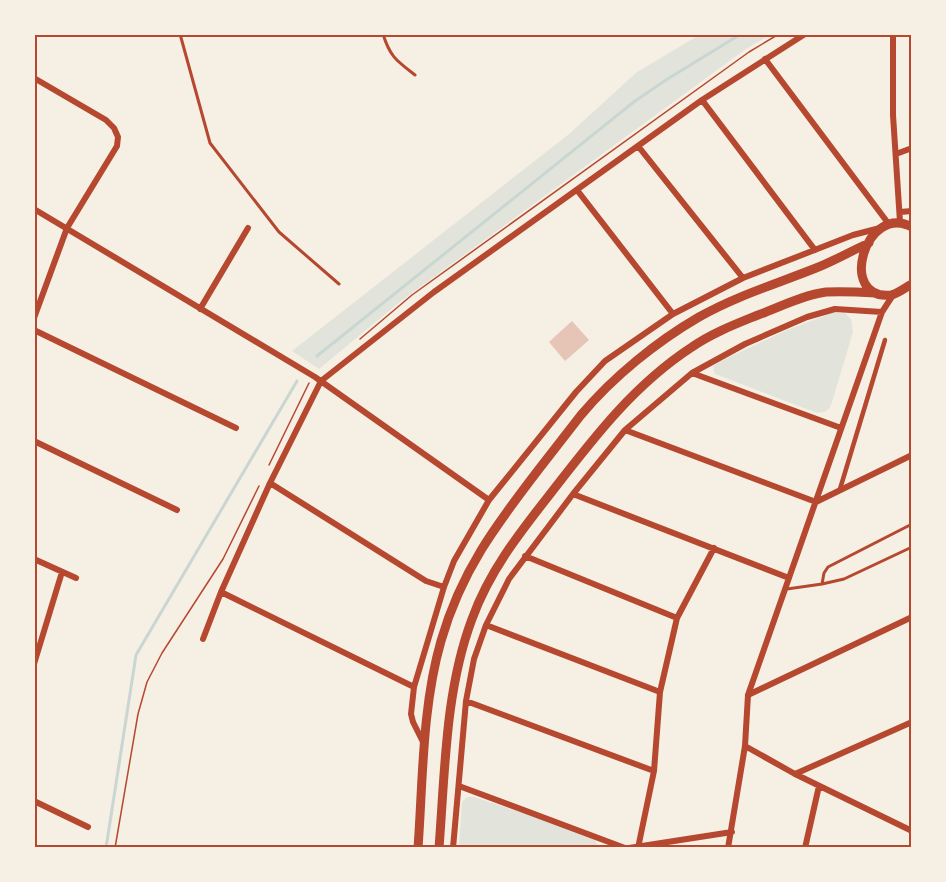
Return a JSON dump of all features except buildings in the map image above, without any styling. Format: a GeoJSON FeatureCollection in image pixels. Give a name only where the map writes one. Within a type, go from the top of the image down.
{"type":"FeatureCollection","features":[{"type":"Feature","properties":{"kind":"main road"},"geometry":{"type":"LineString","coordinates":[[876,293],[867,287],[862,277],[861,265],[869,243],[884,226],[900,217],[911,226]]}},
{"type":"Feature","properties":{"kind":"main road"},"geometry":{"type":"LineString","coordinates":[[418,848],[430,688],[441,639],[465,579],[497,523],[582,414],[613,382],[657,345],[698,318],[738,297],[817,267],[869,243]]}},
{"type":"Feature","properties":{"kind":"main road"},"geometry":{"type":"LineString","coordinates":[[439,848],[454,685],[460,654],[483,591],[498,564],[617,411],[664,366],[694,345],[730,326],[799,299],[826,292],[893,295],[912,284]]}},
{"type":"Feature","properties":{"kind":"street"},"geometry":{"type":"LineString","coordinates":[[202,639],[318,379],[434,292],[702,100],[805,34]]}},
{"type":"Feature","properties":{"kind":"street"},"geometry":{"type":"LineString","coordinates":[[894,35],[893,115],[900,217],[912,211]]}},
{"type":"Feature","properties":{"kind":"street"},"geometry":{"type":"LineString","coordinates":[[425,746],[411,714],[414,687],[454,561],[489,500],[592,373],[635,339],[674,314],[743,278],[853,235],[884,226],[765,59]]}},
{"type":"Feature","properties":{"kind":"street"},"geometry":{"type":"LineString","coordinates":[[34,78],[106,120],[114,128],[118,137],[113,154],[67,228],[34,318]]}},
{"type":"Feature","properties":{"kind":"street"},"geometry":{"type":"LineString","coordinates":[[702,100],[814,250]]}},
{"type":"Feature","properties":{"kind":"street"},"geometry":{"type":"LineString","coordinates":[[638,146],[743,278]]}},
{"type":"Feature","properties":{"kind":"street"},"geometry":{"type":"LineString","coordinates":[[896,154],[912,148]]}},
{"type":"Feature","properties":{"kind":"street"},"geometry":{"type":"LineString","coordinates":[[577,190],[674,314]]}},
{"type":"Feature","properties":{"kind":"street"},"geometry":{"type":"LineString","coordinates":[[34,209],[318,379],[489,500]]}},
{"type":"Feature","properties":{"kind":"street"},"geometry":{"type":"LineString","coordinates":[[200,309],[248,228]]}},
{"type":"Feature","properties":{"kind":"street"},"geometry":{"type":"LineString","coordinates":[[728,848],[745,746],[748,695],[882,312],[893,295]]}},
{"type":"Feature","properties":{"kind":"street"},"geometry":{"type":"LineString","coordinates":[[453,848],[466,701],[474,659],[486,625],[509,579],[573,494],[625,430],[692,373],[745,344],[807,317],[835,309],[882,312]]}},
{"type":"Feature","properties":{"kind":"street"},"geometry":{"type":"LineString","coordinates":[[34,330],[236,428]]}},
{"type":"Feature","properties":{"kind":"street"},"geometry":{"type":"LineString","coordinates":[[840,489],[885,340]]}},
{"type":"Feature","properties":{"kind":"street"},"geometry":{"type":"LineString","coordinates":[[692,373],[841,428]]}},
{"type":"Feature","properties":{"kind":"street"},"geometry":{"type":"LineString","coordinates":[[625,430],[816,502],[912,456]]}},
{"type":"Feature","properties":{"kind":"street"},"geometry":{"type":"LineString","coordinates":[[34,441],[177,510]]}},
{"type":"Feature","properties":{"kind":"street"},"geometry":{"type":"LineString","coordinates":[[270,483],[426,581],[444,587]]}},
{"type":"Feature","properties":{"kind":"street"},"geometry":{"type":"LineString","coordinates":[[573,494],[789,578]]}},
{"type":"Feature","properties":{"kind":"street"},"geometry":{"type":"LineString","coordinates":[[638,847],[654,771],[660,692],[677,618],[714,548]]}},
{"type":"Feature","properties":{"kind":"street"},"geometry":{"type":"LineString","coordinates":[[525,556],[677,618]]}},
{"type":"Feature","properties":{"kind":"street"},"geometry":{"type":"LineString","coordinates":[[34,559],[76,578]]}},
{"type":"Feature","properties":{"kind":"street"},"geometry":{"type":"LineString","coordinates":[[34,664],[62,572]]}},
{"type":"Feature","properties":{"kind":"street"},"geometry":{"type":"LineString","coordinates":[[221,592],[414,687]]}},
{"type":"Feature","properties":{"kind":"street"},"geometry":{"type":"LineString","coordinates":[[748,695],[912,617]]}},
{"type":"Feature","properties":{"kind":"street"},"geometry":{"type":"LineString","coordinates":[[486,625],[660,692]]}},
{"type":"Feature","properties":{"kind":"street"},"geometry":{"type":"LineString","coordinates":[[466,701],[654,771]]}},
{"type":"Feature","properties":{"kind":"street"},"geometry":{"type":"LineString","coordinates":[[795,774],[912,722]]}},
{"type":"Feature","properties":{"kind":"street"},"geometry":{"type":"LineString","coordinates":[[745,746],[795,774],[912,831]]}},
{"type":"Feature","properties":{"kind":"street"},"geometry":{"type":"LineString","coordinates":[[459,786],[627,848],[732,832]]}},
{"type":"Feature","properties":{"kind":"street"},"geometry":{"type":"LineString","coordinates":[[805,848],[819,786]]}},
{"type":"Feature","properties":{"kind":"street"},"geometry":{"type":"LineString","coordinates":[[34,801],[88,827]]}},
{"type":"Feature","properties":{"kind":"lane"},"geometry":{"type":"LineString","coordinates":[[180,34],[210,143],[279,232],[339,284]]}},
{"type":"Feature","properties":{"kind":"lane"},"geometry":{"type":"LineString","coordinates":[[383,34],[387,48],[394,59],[415,75]]}},
{"type":"Feature","properties":{"kind":"lane"},"geometry":{"type":"LineString","coordinates":[[822,584],[828,567],[912,524]]}},
{"type":"Feature","properties":{"kind":"lane"},"geometry":{"type":"LineString","coordinates":[[786,589],[844,579],[912,548]]}},
{"type":"Feature","properties":{"kind":"path"},"geometry":{"type":"LineString","coordinates":[[357,341],[412,295],[749,52],[779,34]]}},
{"type":"Feature","properties":{"kind":"path"},"geometry":{"type":"LineString","coordinates":[[268,467],[307,385],[318,379]]}},
{"type":"Feature","properties":{"kind":"path"},"geometry":{"type":"LineString","coordinates":[[115,848],[138,714],[147,682],[162,653],[223,559],[263,477]]}},
{"type":"Feature","properties":{"kind":"shaded area"},"geometry":{"type":"Polygon","coordinates":[[[701,34],[770,35],[746,49],[401,301],[319,369],[292,351],[569,134],[637,72],[701,34]]]}},
{"type":"Feature","properties":{"kind":"shaded area"},"geometry":{"type":"Polygon","coordinates":[[[832,313],[845,313],[851,319],[853,332],[832,402],[827,410],[817,413],[715,374],[713,366],[719,362],[787,330],[832,313]]]}},
{"type":"Feature","properties":{"kind":"shaded area"},"geometry":{"type":"Polygon","coordinates":[[[467,797],[474,797],[584,833],[594,838],[598,846],[459,848],[462,802],[467,797]]]}},
{"type":"Feature","properties":{"kind":"waterway"},"geometry":{"type":"LineString","coordinates":[[317,356],[635,101],[741,34]]}},
{"type":"Feature","properties":{"kind":"waterway"},"geometry":{"type":"LineString","coordinates":[[106,848],[136,655],[297,381]]}}]}
